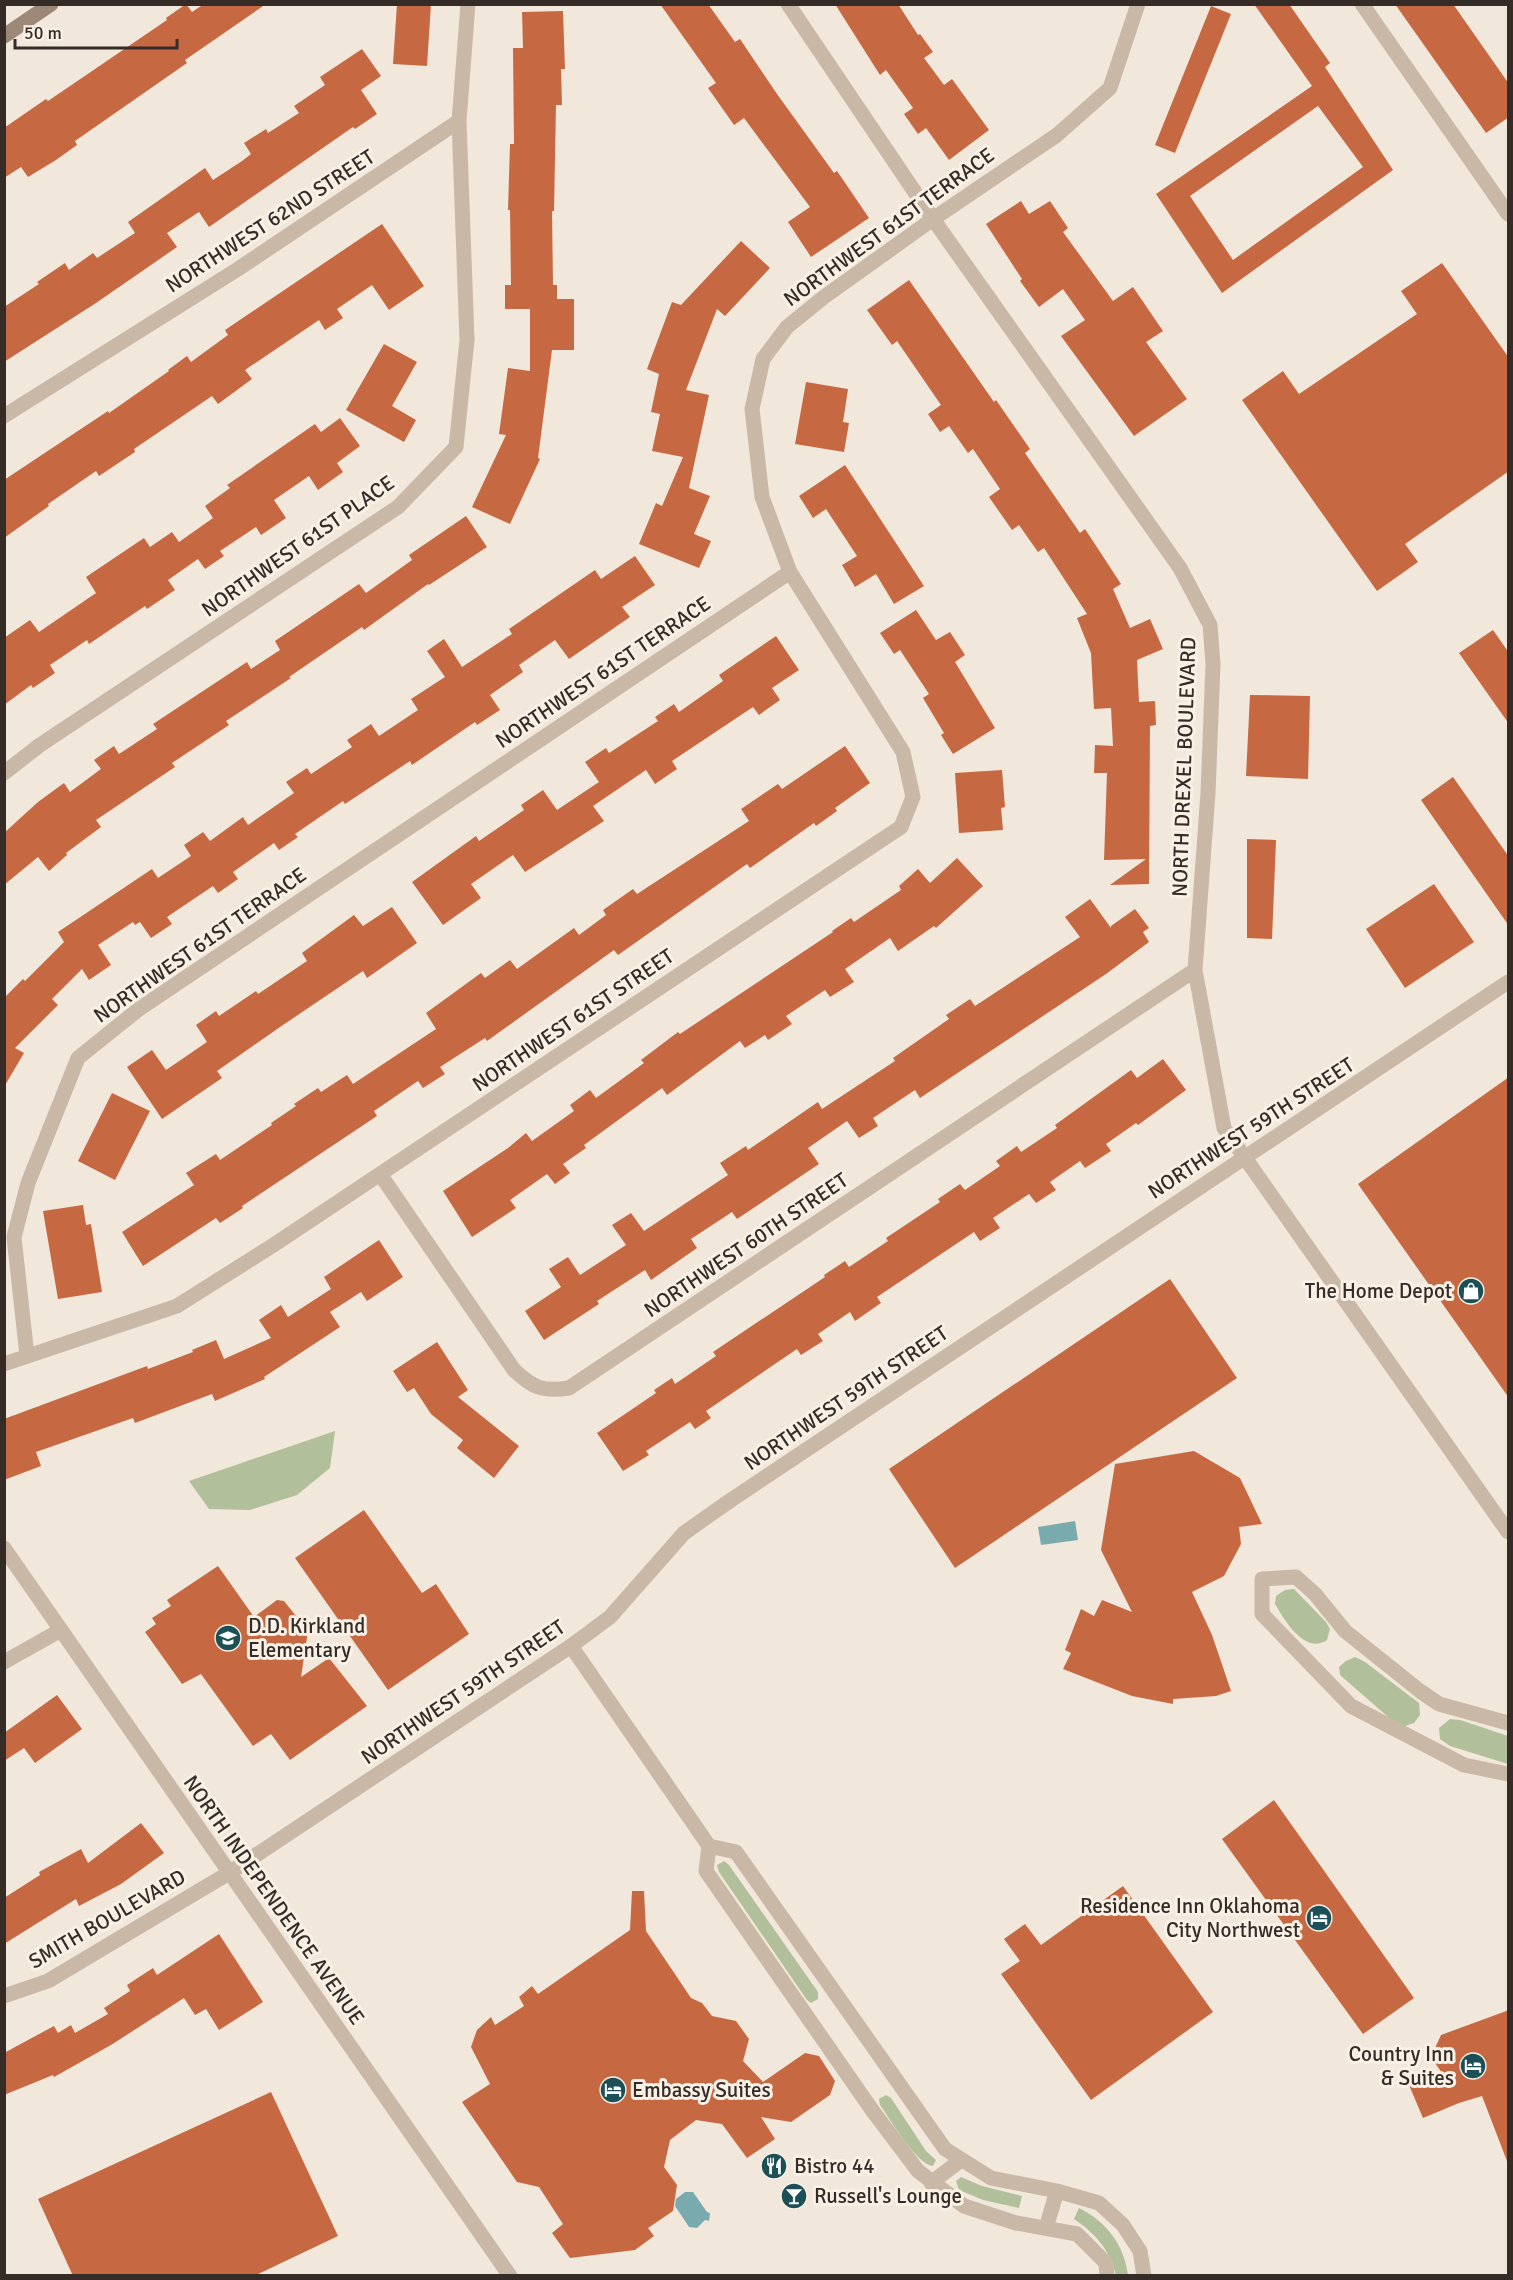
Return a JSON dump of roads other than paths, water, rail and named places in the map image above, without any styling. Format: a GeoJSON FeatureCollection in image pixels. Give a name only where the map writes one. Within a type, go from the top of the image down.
{"type":"FeatureCollection","features":[{"type":"Feature","properties":{"kind":"main road"},"geometry":{"type":"LineString","coordinates":[[4,36],[51,4]]}},
{"type":"Feature","properties":{"kind":"street"},"geometry":{"type":"LineString","coordinates":[[459,121],[468,4]]}},
{"type":"Feature","properties":{"kind":"street","name":"NORTH DREXEL BOULEVARD"},"geometry":{"type":"LineString","coordinates":[[788,4],[933,219],[1179,568],[1210,626],[1213,664],[1208,793],[1196,970],[1224,1128],[1509,1533]]}},
{"type":"Feature","properties":{"kind":"street","name":"NORTHWEST 61ST TERRACE"},"geometry":{"type":"LineString","coordinates":[[27,1356],[14,1237],[28,1183],[78,1058],[139,1009],[790,572],[762,497],[752,409],[763,359],[786,327],[933,219],[1056,135],[1110,88],[1138,4]]}},
{"type":"Feature","properties":{"kind":"street"},"geometry":{"type":"LineString","coordinates":[[1362,4],[1509,214]]}},
{"type":"Feature","properties":{"kind":"street","name":"NORTHWEST 62ND STREET"},"geometry":{"type":"LineString","coordinates":[[4,416],[238,269],[459,121]]}},
{"type":"Feature","properties":{"kind":"street","name":"NORTHWEST 61ST PLACE"},"geometry":{"type":"LineString","coordinates":[[4,773],[40,745],[398,507],[456,447],[467,340],[459,121]]}},
{"type":"Feature","properties":{"kind":"street","name":"NORTHWEST 61ST STREET"},"geometry":{"type":"LineString","coordinates":[[4,1364],[177,1306],[272,1246],[901,827],[913,797],[903,752],[790,572]]}},
{"type":"Feature","properties":{"kind":"street","name":"NORTHWEST 60TH STREET"},"geometry":{"type":"LineString","coordinates":[[380,1174],[514,1370],[527,1382],[539,1388],[554,1390],[569,1388],[1196,970]]}},
{"type":"Feature","properties":{"kind":"street","name":"NORTHWEST 59TH STREET"},"geometry":{"type":"LineString","coordinates":[[229,1873],[571,1647],[610,1617],[684,1533],[1509,982]]}},
{"type":"Feature","properties":{"kind":"street","name":"NORTH INDEPENDENCE AVENUE"},"geometry":{"type":"LineString","coordinates":[[4,1548],[229,1873],[374,2077],[510,2276]]}},
{"type":"Feature","properties":{"kind":"street"},"geometry":{"type":"LineString","coordinates":[[1509,1723],[1439,1704],[1345,1631],[1315,1594],[1296,1577],[1262,1579],[1262,1614],[1351,1706],[1464,1765],[1509,1774]]}},
{"type":"Feature","properties":{"kind":"street"},"geometry":{"type":"LineString","coordinates":[[4,1662],[62,1630]]}},
{"type":"Feature","properties":{"kind":"street"},"geometry":{"type":"LineString","coordinates":[[571,1647],[709,1846],[706,1870],[872,2110],[918,2171],[964,2206],[1016,2223],[1077,2234],[1106,2263],[1107,2276]]}},
{"type":"Feature","properties":{"kind":"street"},"geometry":{"type":"LineString","coordinates":[[709,1846],[736,1852],[945,2148],[991,2178],[1058,2191],[1100,2203],[1123,2225],[1140,2252],[1144,2276]]}},
{"type":"Feature","properties":{"kind":"street","name":"SMITH BOULEVARD"},"geometry":{"type":"LineString","coordinates":[[4,1996],[48,1981],[229,1873]]}},
{"type":"Feature","properties":{"kind":"street"},"geometry":{"type":"LineString","coordinates":[[931,2183],[961,2160]]}},
{"type":"Feature","properties":{"kind":"street"},"geometry":{"type":"LineString","coordinates":[[1046,2228],[1058,2191]]}},
{"type":"Feature","properties":{"kind":"water"},"geometry":{"type":"Polygon","coordinates":[[[1075,1521],[1078,1540],[1041,1545],[1038,1527],[1075,1521]]]}},
{"type":"Feature","properties":{"kind":"water"},"geometry":{"type":"Polygon","coordinates":[[[685,2192],[693,2192],[710,2213],[709,2221],[705,2220],[697,2228],[689,2227],[675,2206],[676,2199],[685,2192]]]}},
{"type":"Feature","properties":{"kind":"place","name":"The Home Depot"},"geometry":{"type":"Point","coordinates":[1471,1291]}},
{"type":"Feature","properties":{"kind":"place","name":"D.D. Kirkland Elementary"},"geometry":{"type":"Point","coordinates":[228,1638]}},
{"type":"Feature","properties":{"kind":"place","name":"Residence Inn Oklahoma City Northwest"},"geometry":{"type":"Point","coordinates":[1319,1918]}},
{"type":"Feature","properties":{"kind":"place","name":"Country Inn & Suites"},"geometry":{"type":"Point","coordinates":[1473,2066]}},
{"type":"Feature","properties":{"kind":"place","name":"Embassy Suites"},"geometry":{"type":"Point","coordinates":[613,2090]}},
{"type":"Feature","properties":{"kind":"place","name":"Bistro 44"},"geometry":{"type":"Point","coordinates":[774,2166]}},
{"type":"Feature","properties":{"kind":"place","name":"Russell's Lounge"},"geometry":{"type":"Point","coordinates":[794,2196]}}]}
